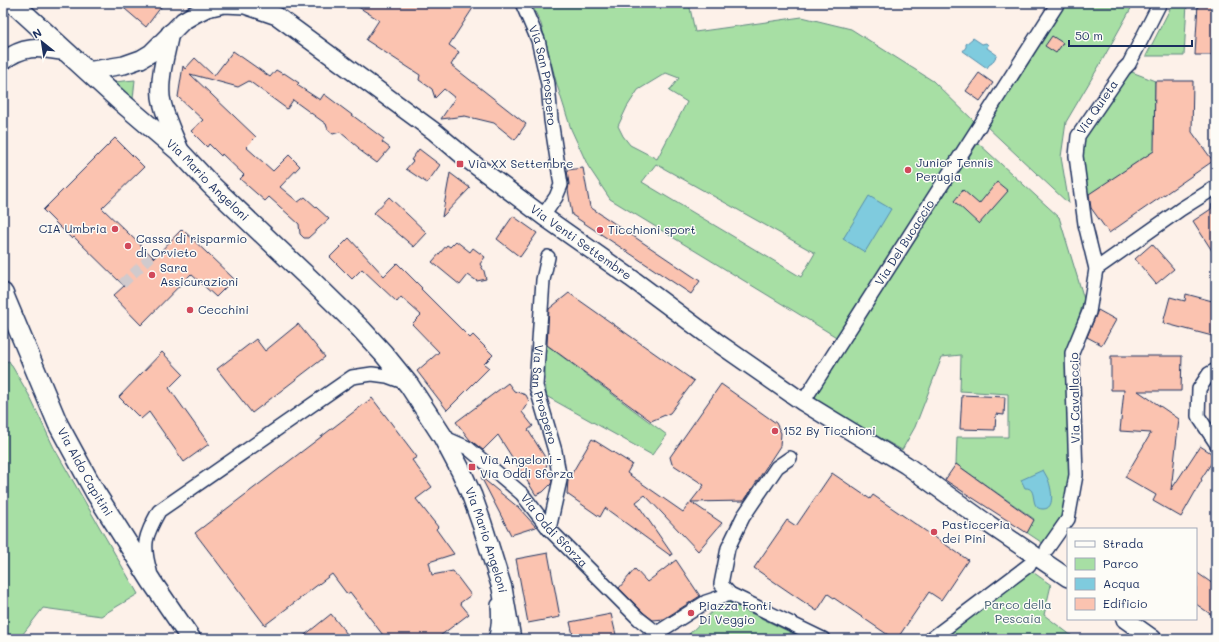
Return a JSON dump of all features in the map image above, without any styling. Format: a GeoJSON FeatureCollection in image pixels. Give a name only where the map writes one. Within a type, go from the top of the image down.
{"type":"FeatureCollection","features":[{"type":"Feature","properties":{"kind":"main road","name":"Via Mario Angeloni"},"geometry":{"type":"LineString","coordinates":[[13,3],[87,71],[182,153],[210,184],[360,329],[383,353],[409,385],[443,437],[472,496],[498,573],[505,600],[511,639]]}},
{"type":"Feature","properties":{"kind":"main road","name":"Via Aldo Capitini"},"geometry":{"type":"LineString","coordinates":[[3,293],[58,424],[95,492],[152,582],[191,639]]}},
{"type":"Feature","properties":{"kind":"street","name":"Via San Prospero"},"geometry":{"type":"LineString","coordinates":[[522,3],[538,40],[548,84],[551,120],[561,185],[556,197],[543,216]]}},
{"type":"Feature","properties":{"kind":"street","name":"Via Del Bucaccio"},"geometry":{"type":"LineString","coordinates":[[803,402],[1058,3]]}},
{"type":"Feature","properties":{"kind":"street","name":"Via Quieta"},"geometry":{"type":"LineString","coordinates":[[1096,269],[1085,224],[1076,156],[1078,136],[1129,64],[1160,3]]}},
{"type":"Feature","properties":{"kind":"street","name":"Via Venti Settembre"},"geometry":{"type":"LineString","coordinates":[[87,71],[124,65],[136,61],[150,53],[183,21],[207,8],[224,4],[245,5],[277,16],[435,132],[467,159],[543,216],[631,278],[720,345],[803,402],[906,465],[984,521],[1067,577]]}},
{"type":"Feature","properties":{"kind":"street"},"geometry":{"type":"LineString","coordinates":[[170,33],[162,72],[161,98],[182,153]]}},
{"type":"Feature","properties":{"kind":"street"},"geometry":{"type":"LineString","coordinates":[[3,61],[26,49],[36,48],[66,52]]}},
{"type":"Feature","properties":{"kind":"street"},"geometry":{"type":"LineString","coordinates":[[1096,269],[1181,209],[1216,187]]}},
{"type":"Feature","properties":{"kind":"street","name":"Via San Prospero"},"geometry":{"type":"LineString","coordinates":[[548,257],[543,280],[536,386],[555,451],[560,480],[549,529]]}},
{"type":"Feature","properties":{"kind":"street","name":"Via Cavallaccio"},"geometry":{"type":"LineString","coordinates":[[1047,549],[1068,519],[1076,475],[1072,353],[1089,312],[1096,269]]}},
{"type":"Feature","properties":{"kind":"street"},"geometry":{"type":"LineString","coordinates":[[1216,370],[1210,374],[1199,389],[1198,416],[1216,443]]}},
{"type":"Feature","properties":{"kind":"street"},"geometry":{"type":"LineString","coordinates":[[152,582],[145,546],[148,529],[159,511],[352,377],[372,374],[387,376],[409,385]]}},
{"type":"Feature","properties":{"kind":"street","name":"Via Oddi Sforza"},"geometry":{"type":"LineString","coordinates":[[443,437],[468,448],[522,494],[549,529],[656,636]]}},
{"type":"Feature","properties":{"kind":"street"},"geometry":{"type":"LineString","coordinates":[[725,589],[728,548],[743,517],[778,467],[790,458]]}},
{"type":"Feature","properties":{"kind":"street"},"geometry":{"type":"LineString","coordinates":[[931,639],[1029,565]]}},
{"type":"Feature","properties":{"kind":"street"},"geometry":{"type":"LineString","coordinates":[[495,639],[498,631],[499,616],[497,597],[498,573]]}},
{"type":"Feature","properties":{"kind":"street"},"geometry":{"type":"LineString","coordinates":[[656,636],[725,589]]}},
{"type":"Feature","properties":{"kind":"street"},"geometry":{"type":"LineString","coordinates":[[725,589],[823,639]]}},
{"type":"Feature","properties":{"kind":"street"},"geometry":{"type":"LineString","coordinates":[[1126,620],[1153,639]]}},
{"type":"Feature","properties":{"kind":"green space","name":"Junior Tennis Perugia"},"geometry":{"type":"Polygon","coordinates":[[[531,3],[689,3],[695,32],[802,17],[851,29],[933,81],[977,124],[838,338],[610,199],[588,166],[571,129],[557,85],[541,24],[531,3]],[[666,73],[638,90],[627,107],[618,126],[630,145],[657,159],[687,102],[669,91],[679,78],[666,73]],[[656,164],[642,182],[801,277],[815,253],[656,164]]]}},
{"type":"Feature","properties":{"kind":"green space"},"geometry":{"type":"Polygon","coordinates":[[[1064,3],[1134,3],[1066,122],[1061,157],[1069,204],[985,125],[1064,3]]]}},
{"type":"Feature","properties":{"kind":"green space"},"geometry":{"type":"Polygon","coordinates":[[[1173,3],[1187,3],[1184,56],[1146,56],[1173,3]]]}},
{"type":"Feature","properties":{"kind":"green space"},"geometry":{"type":"Polygon","coordinates":[[[1124,69],[1155,81],[1154,135],[1163,145],[1084,198],[1078,136],[1124,69]]]}},
{"type":"Feature","properties":{"kind":"green space"},"geometry":{"type":"Polygon","coordinates":[[[135,80],[133,99],[114,82],[135,80]]]}},
{"type":"Feature","properties":{"kind":"green space"},"geometry":{"type":"Polygon","coordinates":[[[978,143],[1059,217],[1084,299],[1071,345],[1073,473],[1064,517],[1044,544],[1026,532],[1034,519],[956,464],[957,437],[1008,437],[1008,394],[960,391],[961,355],[942,357],[915,427],[902,450],[812,399],[978,143]]]}},
{"type":"Feature","properties":{"kind":"green space"},"geometry":{"type":"Polygon","coordinates":[[[544,343],[667,435],[652,455],[546,396],[544,343]]]}},
{"type":"Feature","properties":{"kind":"green space"},"geometry":{"type":"Polygon","coordinates":[[[9,361],[29,395],[54,448],[138,594],[101,616],[43,608],[19,639],[3,639],[3,362],[9,361]]]}},
{"type":"Feature","properties":{"kind":"green space","name":"Parco della Pescaia"},"geometry":{"type":"Polygon","coordinates":[[[1030,570],[1051,585],[1044,615],[1076,639],[946,639],[947,634],[1030,570]]]}},
{"type":"Feature","properties":{"kind":"green space"},"geometry":{"type":"Polygon","coordinates":[[[724,600],[804,639],[684,639],[724,600]]]}},
{"type":"Feature","properties":{"kind":"water"},"geometry":{"type":"Polygon","coordinates":[[[973,38],[982,44],[986,43],[988,45],[987,48],[997,55],[987,68],[963,51],[966,44],[973,38]]]}},
{"type":"Feature","properties":{"kind":"water"},"geometry":{"type":"Polygon","coordinates":[[[869,196],[891,209],[865,252],[843,239],[869,196]]]}},
{"type":"Feature","properties":{"kind":"water"},"geometry":{"type":"Polygon","coordinates":[[[1043,470],[1049,482],[1052,498],[1050,506],[1043,509],[1036,506],[1032,491],[1025,488],[1021,480],[1043,470]]]}},
{"type":"Feature","properties":{"kind":"building"},"geometry":{"type":"Polygon","coordinates":[[[118,3],[164,3],[146,27],[118,3]]]}},
{"type":"Feature","properties":{"kind":"building"},"geometry":{"type":"Polygon","coordinates":[[[352,3],[465,3],[473,8],[449,45],[459,52],[451,65],[526,124],[515,140],[494,123],[465,116],[441,119],[455,98],[444,89],[435,98],[432,89],[419,80],[420,75],[366,40],[379,20],[352,3]]]}},
{"type":"Feature","properties":{"kind":"building"},"geometry":{"type":"Polygon","coordinates":[[[1198,3],[1216,3],[1216,55],[1195,55],[1198,3]]]}},
{"type":"Feature","properties":{"kind":"building"},"geometry":{"type":"Polygon","coordinates":[[[1052,36],[1063,43],[1056,53],[1045,46],[1052,36]]]}},
{"type":"Feature","properties":{"kind":"building"},"geometry":{"type":"Polygon","coordinates":[[[233,51],[270,77],[276,70],[283,74],[284,73],[299,83],[297,85],[320,100],[324,94],[384,139],[382,142],[390,148],[377,163],[358,149],[359,148],[340,132],[333,134],[328,130],[326,124],[293,100],[287,109],[249,81],[238,87],[190,74],[256,137],[246,147],[273,171],[289,155],[300,166],[280,187],[298,202],[305,197],[329,219],[308,238],[304,238],[300,234],[299,224],[269,197],[265,201],[240,179],[244,175],[222,154],[221,156],[209,144],[207,147],[191,131],[203,120],[178,97],[183,66],[185,69],[195,58],[214,76],[233,51]]]}},
{"type":"Feature","properties":{"kind":"building"},"geometry":{"type":"Polygon","coordinates":[[[979,73],[993,83],[980,101],[966,91],[979,73]]]}},
{"type":"Feature","properties":{"kind":"building"},"geometry":{"type":"Polygon","coordinates":[[[1155,81],[1193,81],[1192,132],[1213,161],[1109,233],[1091,208],[1089,194],[1154,151],[1155,81]]]}},
{"type":"Feature","properties":{"kind":"building"},"geometry":{"type":"Polygon","coordinates":[[[115,138],[144,167],[102,208],[154,258],[182,229],[234,279],[216,297],[191,274],[141,325],[113,296],[124,286],[74,237],[72,239],[43,210],[115,138]]]}},
{"type":"Feature","properties":{"kind":"building"},"geometry":{"type":"Polygon","coordinates":[[[419,149],[440,165],[427,183],[406,169],[413,161],[411,160],[419,149]]]}},
{"type":"Feature","properties":{"kind":"building"},"geometry":{"type":"Polygon","coordinates":[[[583,168],[590,207],[700,281],[691,294],[572,215],[568,190],[569,184],[567,170],[583,168]]]}},
{"type":"Feature","properties":{"kind":"building"},"geometry":{"type":"Polygon","coordinates":[[[450,173],[470,188],[442,217],[450,173]]]}},
{"type":"Feature","properties":{"kind":"building"},"geometry":{"type":"Polygon","coordinates":[[[997,182],[1008,191],[979,224],[954,201],[963,190],[979,204],[997,182]]]}},
{"type":"Feature","properties":{"kind":"building"},"geometry":{"type":"Polygon","coordinates":[[[389,197],[427,233],[414,247],[374,213],[389,197]]]}},
{"type":"Feature","properties":{"kind":"building"},"geometry":{"type":"Polygon","coordinates":[[[1212,204],[1216,205],[1216,257],[1193,221],[1211,209],[1212,204]]]}},
{"type":"Feature","properties":{"kind":"building"},"geometry":{"type":"Polygon","coordinates":[[[513,216],[537,233],[520,257],[497,239],[513,216]]]}},
{"type":"Feature","properties":{"kind":"building"},"geometry":{"type":"Polygon","coordinates":[[[349,238],[384,276],[397,263],[470,338],[473,335],[493,355],[484,364],[489,368],[447,410],[417,371],[439,352],[412,324],[421,315],[401,297],[397,302],[362,269],[352,279],[330,257],[349,238]]]}},
{"type":"Feature","properties":{"kind":"building"},"geometry":{"type":"Polygon","coordinates":[[[456,241],[470,252],[473,248],[485,257],[480,264],[486,279],[477,281],[468,275],[460,285],[432,262],[447,245],[450,247],[456,241]]]}},
{"type":"Feature","properties":{"kind":"building"},"geometry":{"type":"Polygon","coordinates":[[[1152,244],[1174,269],[1156,284],[1135,259],[1152,244]]]}},
{"type":"Feature","properties":{"kind":"building"},"geometry":{"type":"Polygon","coordinates":[[[569,293],[694,381],[670,413],[651,421],[547,345],[549,309],[569,293]]]}},
{"type":"Feature","properties":{"kind":"building"},"geometry":{"type":"Polygon","coordinates":[[[1186,294],[1216,302],[1216,337],[1163,323],[1170,297],[1185,301],[1186,294]]]}},
{"type":"Feature","properties":{"kind":"building"},"geometry":{"type":"Polygon","coordinates":[[[1098,310],[1116,320],[1102,345],[1087,337],[1098,310]]]}},
{"type":"Feature","properties":{"kind":"building"},"geometry":{"type":"Polygon","coordinates":[[[298,324],[325,357],[252,413],[217,369],[256,339],[265,351],[298,324]]]}},
{"type":"Feature","properties":{"kind":"building"},"geometry":{"type":"Polygon","coordinates":[[[162,352],[183,374],[169,388],[209,444],[184,462],[149,412],[141,419],[119,397],[162,352]]]}},
{"type":"Feature","properties":{"kind":"building"},"geometry":{"type":"Polygon","coordinates":[[[1111,356],[1182,356],[1181,391],[1138,391],[1179,419],[1171,490],[1200,446],[1216,456],[1201,479],[1202,480],[1181,517],[1153,501],[1156,495],[1125,477],[1151,433],[1120,431],[1124,390],[1111,390],[1111,356]]]}},
{"type":"Feature","properties":{"kind":"building"},"geometry":{"type":"Polygon","coordinates":[[[508,383],[514,391],[526,395],[529,401],[522,412],[533,426],[528,430],[548,462],[545,469],[552,481],[551,484],[543,492],[536,495],[498,435],[483,450],[470,440],[456,422],[508,383]]]}},
{"type":"Feature","properties":{"kind":"building"},"geometry":{"type":"Polygon","coordinates":[[[721,384],[776,423],[781,433],[780,446],[744,501],[691,502],[722,523],[698,551],[645,495],[636,502],[672,554],[671,556],[605,508],[600,517],[567,494],[568,480],[592,439],[632,464],[627,473],[683,512],[704,485],[672,464],[670,457],[721,384]]]}},
{"type":"Feature","properties":{"kind":"building"},"geometry":{"type":"Polygon","coordinates":[[[962,395],[1005,397],[1004,415],[996,414],[995,430],[960,429],[962,395]]]}},
{"type":"Feature","properties":{"kind":"building"},"geometry":{"type":"Polygon","coordinates":[[[372,398],[417,457],[412,460],[432,487],[416,499],[438,527],[436,529],[454,554],[429,562],[432,575],[453,571],[471,595],[460,603],[469,614],[436,639],[386,639],[350,592],[347,594],[332,574],[265,625],[195,533],[372,398]]]}},
{"type":"Feature","properties":{"kind":"building"},"geometry":{"type":"Polygon","coordinates":[[[956,464],[1034,520],[1027,533],[945,480],[956,464]]]}},
{"type":"Feature","properties":{"kind":"building"},"geometry":{"type":"Polygon","coordinates":[[[832,473],[870,499],[873,495],[968,560],[941,600],[929,592],[897,639],[894,639],[828,594],[817,611],[754,568],[787,520],[796,526],[832,473]]]}},
{"type":"Feature","properties":{"kind":"building"},"geometry":{"type":"Polygon","coordinates":[[[481,477],[519,508],[536,527],[511,535],[481,477]]]}},
{"type":"Feature","properties":{"kind":"building"},"geometry":{"type":"Polygon","coordinates":[[[548,553],[560,617],[528,623],[516,559],[548,553]]]}},
{"type":"Feature","properties":{"kind":"building"},"geometry":{"type":"Polygon","coordinates":[[[676,560],[700,596],[664,619],[653,620],[619,588],[635,569],[647,582],[676,560]]]}},
{"type":"Feature","properties":{"kind":"building"},"geometry":{"type":"Polygon","coordinates":[[[1197,573],[1216,586],[1216,618],[1197,605],[1197,573]]]}},
{"type":"Feature","properties":{"kind":"building"},"geometry":{"type":"Polygon","coordinates":[[[331,614],[351,639],[300,639],[331,614]]]}},
{"type":"Feature","properties":{"kind":"building"},"geometry":{"type":"Polygon","coordinates":[[[611,614],[617,639],[574,639],[570,622],[611,614]]]}},
{"type":"Feature","properties":{"kind":"tunnel"},"geometry":{"type":"LineString","coordinates":[[122,284],[152,256]]}},
{"type":"Feature","properties":{"kind":"place","name":"Via XX Settembre"},"geometry":{"type":"Point","coordinates":[460,164]}},
{"type":"Feature","properties":{"kind":"place","name":"Junior Tennis Perugia"},"geometry":{"type":"Point","coordinates":[908,170]}},
{"type":"Feature","properties":{"kind":"place","name":"CIA Umbria"},"geometry":{"type":"Point","coordinates":[115,229]}},
{"type":"Feature","properties":{"kind":"place","name":"Ticchioni sport"},"geometry":{"type":"Point","coordinates":[600,230]}},
{"type":"Feature","properties":{"kind":"place","name":"Cassa di risparmio di Orvieto"},"geometry":{"type":"Point","coordinates":[128,246]}},
{"type":"Feature","properties":{"kind":"place","name":"Sara Assicurazioni"},"geometry":{"type":"Point","coordinates":[152,275]}},
{"type":"Feature","properties":{"kind":"place","name":"Cecchini"},"geometry":{"type":"Point","coordinates":[190,310]}},
{"type":"Feature","properties":{"kind":"place","name":"152 By Ticchioni"},"geometry":{"type":"Point","coordinates":[775,431]}},
{"type":"Feature","properties":{"kind":"place","name":"Via Angeloni - Via Oddi Sforza"},"geometry":{"type":"Point","coordinates":[472,467]}},
{"type":"Feature","properties":{"kind":"place","name":"Pasticceria dei Pini"},"geometry":{"type":"Point","coordinates":[934,532]}},
{"type":"Feature","properties":{"kind":"place","name":"Piazza Fonti Di Veggio"},"geometry":{"type":"Point","coordinates":[691,613]}}]}
